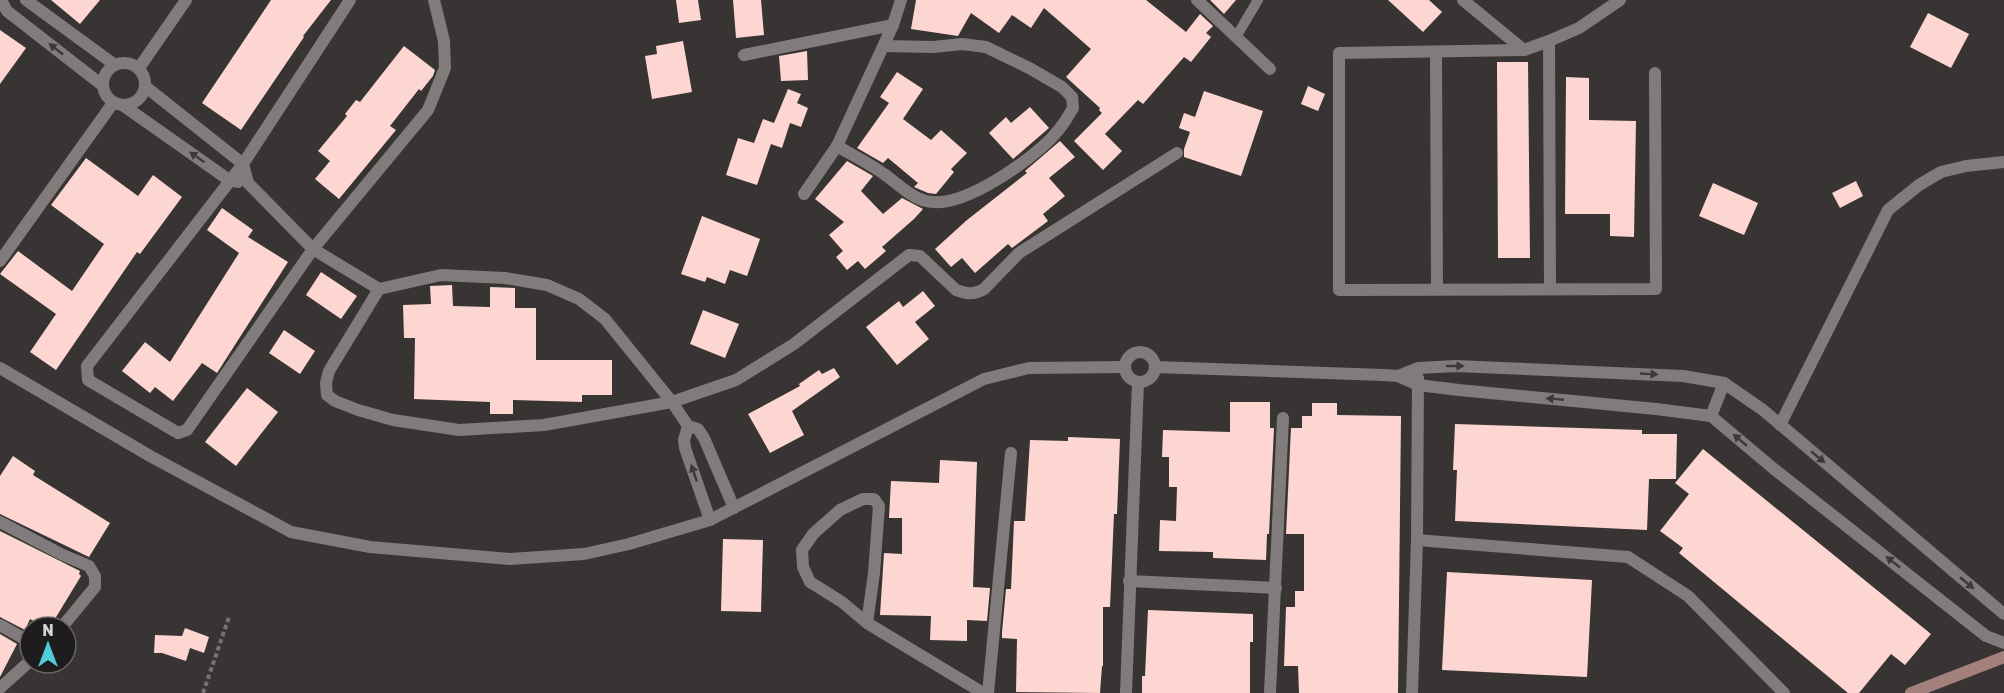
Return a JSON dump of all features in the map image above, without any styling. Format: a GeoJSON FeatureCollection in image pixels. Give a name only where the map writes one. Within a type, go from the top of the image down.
{"type":"FeatureCollection","features":[{"type":"Feature","properties":{"kind":"main road"},"geometry":{"type":"LineString","coordinates":[[1915,692],[2004,657]]}},
{"type":"Feature","properties":{"kind":"street"},"geometry":{"type":"LineString","coordinates":[[15,0],[4,6],[102,85]]}},
{"type":"Feature","properties":{"kind":"street"},"geometry":{"type":"LineString","coordinates":[[26,0],[115,65]]}},
{"type":"Feature","properties":{"kind":"street"},"geometry":{"type":"LineString","coordinates":[[139,68],[186,0]]}},
{"type":"Feature","properties":{"kind":"street"},"geometry":{"type":"LineString","coordinates":[[351,0],[243,164],[87,366],[88,380],[178,433],[187,430],[313,249],[428,110],[446,68],[444,41],[434,0]]}},
{"type":"Feature","properties":{"kind":"street"},"geometry":{"type":"LineString","coordinates":[[804,194],[837,146],[884,46],[901,0]]}},
{"type":"Feature","properties":{"kind":"street"},"geometry":{"type":"LineString","coordinates":[[1197,0],[1270,69]]}},
{"type":"Feature","properties":{"kind":"street"},"geometry":{"type":"LineString","coordinates":[[1463,0],[1524,50]]}},
{"type":"Feature","properties":{"kind":"street"},"geometry":{"type":"LineString","coordinates":[[1620,0],[1579,27],[1524,50],[1339,53],[1339,290],[1656,288],[1655,73]]}},
{"type":"Feature","properties":{"kind":"street"},"geometry":{"type":"LineString","coordinates":[[744,55],[893,25]]}},
{"type":"Feature","properties":{"kind":"street"},"geometry":{"type":"LineString","coordinates":[[1549,41],[1550,289]]}},
{"type":"Feature","properties":{"kind":"street"},"geometry":{"type":"LineString","coordinates":[[837,146],[884,173],[909,192],[923,200],[938,204],[995,183],[1044,146],[1073,108],[1072,98],[1062,87],[986,47],[962,44],[933,47],[884,46]]}},
{"type":"Feature","properties":{"kind":"street"},"geometry":{"type":"LineString","coordinates":[[1437,52],[1437,289]]}},
{"type":"Feature","properties":{"kind":"street"},"geometry":{"type":"LineString","coordinates":[[0,261],[118,105],[133,104],[140,99],[146,87],[144,75],[139,68],[132,64],[115,65],[108,70],[102,85],[104,94],[118,105],[229,180],[248,183]]}},
{"type":"Feature","properties":{"kind":"street"},"geometry":{"type":"LineString","coordinates":[[146,87],[243,164],[248,183],[313,249],[379,288],[441,275],[505,278],[547,285],[579,299],[605,320],[672,402],[688,426],[698,429],[734,508]]}},
{"type":"Feature","properties":{"kind":"street"},"geometry":{"type":"LineString","coordinates":[[379,288],[336,356],[326,383],[327,395],[335,401],[358,410],[393,420],[459,430],[544,425],[672,402],[736,380],[794,344],[909,255],[920,256],[956,290],[971,294],[977,293],[984,289],[1019,253],[1177,153]]}},
{"type":"Feature","properties":{"kind":"street"},"geometry":{"type":"LineString","coordinates":[[1780,425],[1888,210],[1919,185],[1941,172],[1966,166],[2004,162]]}},
{"type":"Feature","properties":{"kind":"street"},"geometry":{"type":"LineString","coordinates":[[1138,352],[1148,354],[1155,362],[1152,377],[1143,382],[1129,377],[1125,367],[1129,358],[1138,352]]}},
{"type":"Feature","properties":{"kind":"street"},"geometry":{"type":"LineString","coordinates":[[1398,376],[1418,368],[1456,366],[1683,376],[1724,383],[1762,410],[2004,614]]}},
{"type":"Feature","properties":{"kind":"street"},"geometry":{"type":"LineString","coordinates":[[0,368],[150,456],[291,532],[370,548],[510,559],[584,554],[629,544],[710,520],[984,379],[1029,368],[1125,367]]}},
{"type":"Feature","properties":{"kind":"street"},"geometry":{"type":"LineString","coordinates":[[1155,367],[1398,376],[1418,385],[1711,416],[1774,469],[1986,636],[2004,643]]}},
{"type":"Feature","properties":{"kind":"street"},"geometry":{"type":"LineString","coordinates":[[1412,693],[1417,540],[1418,368]]}},
{"type":"Feature","properties":{"kind":"street"},"geometry":{"type":"LineString","coordinates":[[1126,693],[1138,382]]}},
{"type":"Feature","properties":{"kind":"street"},"geometry":{"type":"LineString","coordinates":[[1711,416],[1724,383]]}},
{"type":"Feature","properties":{"kind":"street"},"geometry":{"type":"LineString","coordinates":[[1270,693],[1283,418]]}},
{"type":"Feature","properties":{"kind":"street"},"geometry":{"type":"LineString","coordinates":[[688,426],[684,440],[685,448],[710,520]]}},
{"type":"Feature","properties":{"kind":"street"},"geometry":{"type":"LineString","coordinates":[[988,693],[1011,453]]}},
{"type":"Feature","properties":{"kind":"street"},"geometry":{"type":"LineString","coordinates":[[867,623],[874,573],[879,506],[874,499],[862,499],[840,510],[813,534],[802,550],[803,567],[810,582],[842,602],[867,623],[982,693]]}},
{"type":"Feature","properties":{"kind":"street"},"geometry":{"type":"LineString","coordinates":[[0,522],[89,566],[94,576],[94,587],[72,615]]}},
{"type":"Feature","properties":{"kind":"street"},"geometry":{"type":"LineString","coordinates":[[1417,540],[1628,557],[1688,596],[1784,693]]}},
{"type":"Feature","properties":{"kind":"street"},"geometry":{"type":"LineString","coordinates":[[1129,581],[1276,588]]}},
{"type":"Feature","properties":{"kind":"street"},"geometry":{"type":"LineString","coordinates":[[0,625],[18,635]]}},
{"type":"Feature","properties":{"kind":"street"},"geometry":{"type":"LineString","coordinates":[[0,688],[18,672]]}},
{"type":"Feature","properties":{"kind":"lane"},"geometry":{"type":"LineString","coordinates":[[1236,37],[1258,0]]}},
{"type":"Feature","properties":{"kind":"path"},"geometry":{"type":"LineString","coordinates":[[203,693],[229,617]]}},
{"type":"Feature","properties":{"kind":"building"},"geometry":{"type":"Polygon","coordinates":[[[51,0],[100,0],[80,24],[51,0]]]}},
{"type":"Feature","properties":{"kind":"building"},"geometry":{"type":"Polygon","coordinates":[[[271,0],[331,0],[303,36],[241,130],[202,103],[271,0]]]}},
{"type":"Feature","properties":{"kind":"building"},"geometry":{"type":"Polygon","coordinates":[[[676,0],[698,0],[701,20],[679,23],[676,0]]]}},
{"type":"Feature","properties":{"kind":"building"},"geometry":{"type":"Polygon","coordinates":[[[733,0],[761,0],[764,35],[736,38],[733,0]]]}},
{"type":"Feature","properties":{"kind":"building"},"geometry":{"type":"Polygon","coordinates":[[[916,0],[1146,0],[1186,32],[1200,14],[1213,26],[1206,33],[1211,37],[1191,62],[1184,57],[1143,104],[1138,100],[1105,134],[1122,151],[1103,170],[1074,141],[1102,113],[1100,108],[1066,77],[1091,49],[1044,8],[1031,28],[1012,15],[999,33],[971,13],[958,36],[911,29],[916,0]]]}},
{"type":"Feature","properties":{"kind":"building"},"geometry":{"type":"Polygon","coordinates":[[[1210,0],[1236,0],[1224,14],[1210,0]]]}},
{"type":"Feature","properties":{"kind":"building"},"geometry":{"type":"Polygon","coordinates":[[[1388,0],[1429,0],[1442,12],[1423,32],[1388,0]]]}},
{"type":"Feature","properties":{"kind":"building"},"geometry":{"type":"Polygon","coordinates":[[[1928,13],[1969,34],[1951,68],[1910,47],[1928,13]]]}},
{"type":"Feature","properties":{"kind":"building"},"geometry":{"type":"Polygon","coordinates":[[[0,30],[26,48],[0,84],[0,30]]]}},
{"type":"Feature","properties":{"kind":"building"},"geometry":{"type":"Polygon","coordinates":[[[683,41],[692,92],[652,99],[645,56],[657,54],[656,46],[683,41]]]}},
{"type":"Feature","properties":{"kind":"building"},"geometry":{"type":"Polygon","coordinates":[[[404,46],[435,70],[433,76],[421,91],[419,89],[390,126],[396,130],[339,199],[315,179],[330,161],[318,151],[347,116],[345,114],[356,100],[360,102],[404,46]]]}},
{"type":"Feature","properties":{"kind":"building"},"geometry":{"type":"Polygon","coordinates":[[[807,51],[808,80],[781,81],[779,56],[807,51]]]}},
{"type":"Feature","properties":{"kind":"building"},"geometry":{"type":"Polygon","coordinates":[[[1497,62],[1528,62],[1530,258],[1498,258],[1497,62]]]}},
{"type":"Feature","properties":{"kind":"building"},"geometry":{"type":"Polygon","coordinates":[[[897,72],[923,89],[903,119],[931,140],[941,130],[967,153],[951,169],[954,172],[936,194],[914,187],[918,183],[888,158],[883,163],[857,148],[889,103],[880,97],[897,72]]]}},
{"type":"Feature","properties":{"kind":"building"},"geometry":{"type":"Polygon","coordinates":[[[1566,77],[1589,78],[1589,120],[1636,121],[1634,237],[1610,236],[1610,214],[1565,214],[1566,77]]]}},
{"type":"Feature","properties":{"kind":"building"},"geometry":{"type":"Polygon","coordinates":[[[1308,86],[1325,94],[1318,111],[1301,104],[1308,86]]]}},
{"type":"Feature","properties":{"kind":"building"},"geometry":{"type":"Polygon","coordinates":[[[788,89],[801,94],[797,103],[808,108],[801,127],[790,123],[782,148],[771,144],[757,185],[726,175],[738,138],[754,143],[763,119],[774,123],[788,89]]]}},
{"type":"Feature","properties":{"kind":"building"},"geometry":{"type":"Polygon","coordinates":[[[1204,91],[1263,111],[1241,176],[1184,157],[1184,149],[1190,132],[1179,128],[1184,113],[1195,117],[1204,91]]]}},
{"type":"Feature","properties":{"kind":"building"},"geometry":{"type":"Polygon","coordinates":[[[1030,107],[1049,128],[1013,159],[989,133],[1006,117],[1011,123],[1030,107]]]}},
{"type":"Feature","properties":{"kind":"building"},"geometry":{"type":"Polygon","coordinates":[[[1060,141],[1075,157],[1049,178],[1065,196],[1043,214],[1048,221],[1012,248],[1008,244],[975,273],[962,258],[951,267],[935,249],[967,220],[1027,173],[1025,171],[1060,141]]]}},
{"type":"Feature","properties":{"kind":"building"},"geometry":{"type":"Polygon","coordinates":[[[86,158],[138,196],[153,175],[182,197],[140,254],[137,252],[56,370],[30,352],[56,314],[0,274],[18,251],[72,291],[104,244],[51,205],[86,158]]]}},
{"type":"Feature","properties":{"kind":"building"},"geometry":{"type":"Polygon","coordinates":[[[847,161],[873,176],[861,191],[883,214],[902,198],[923,209],[882,247],[886,251],[865,269],[858,261],[847,270],[836,257],[843,251],[829,235],[844,222],[815,199],[847,161]]]}},
{"type":"Feature","properties":{"kind":"building"},"geometry":{"type":"Polygon","coordinates":[[[1856,181],[1863,196],[1840,208],[1832,193],[1856,181]]]}},
{"type":"Feature","properties":{"kind":"building"},"geometry":{"type":"Polygon","coordinates":[[[1713,183],[1758,203],[1744,235],[1699,216],[1713,183]]]}},
{"type":"Feature","properties":{"kind":"building"},"geometry":{"type":"Polygon","coordinates":[[[222,208],[253,230],[248,237],[288,262],[217,373],[202,363],[173,401],[155,387],[150,393],[122,371],[145,342],[170,362],[239,253],[207,230],[222,208]]]}},
{"type":"Feature","properties":{"kind":"building"},"geometry":{"type":"Polygon","coordinates":[[[702,216],[760,239],[747,276],[730,270],[725,284],[707,277],[705,282],[681,274],[702,216]]]}},
{"type":"Feature","properties":{"kind":"building"},"geometry":{"type":"Polygon","coordinates":[[[321,272],[357,296],[341,319],[306,295],[321,272]]]}},
{"type":"Feature","properties":{"kind":"building"},"geometry":{"type":"Polygon","coordinates":[[[452,285],[453,306],[490,307],[490,287],[515,288],[515,308],[536,308],[536,360],[612,360],[612,395],[582,395],[582,402],[513,400],[513,414],[490,414],[490,402],[414,399],[415,338],[404,338],[403,305],[431,304],[430,286],[452,285]]]}},
{"type":"Feature","properties":{"kind":"building"},"geometry":{"type":"Polygon","coordinates":[[[923,291],[935,306],[915,322],[929,339],[897,365],[866,327],[899,301],[903,307],[923,291]]]}},
{"type":"Feature","properties":{"kind":"building"},"geometry":{"type":"Polygon","coordinates":[[[703,310],[739,324],[725,358],[690,344],[703,310]]]}},
{"type":"Feature","properties":{"kind":"building"},"geometry":{"type":"Polygon","coordinates":[[[284,330],[315,351],[300,374],[269,353],[284,330]]]}},
{"type":"Feature","properties":{"kind":"building"},"geometry":{"type":"Polygon","coordinates":[[[834,368],[840,377],[792,411],[804,435],[770,453],[748,414],[800,386],[799,384],[819,370],[822,374],[834,368]]]}},
{"type":"Feature","properties":{"kind":"building"},"geometry":{"type":"Polygon","coordinates":[[[247,388],[278,412],[236,466],[205,442],[247,388]]]}},
{"type":"Feature","properties":{"kind":"building"},"geometry":{"type":"Polygon","coordinates":[[[1230,402],[1270,402],[1270,428],[1274,428],[1266,560],[1213,558],[1213,552],[1159,551],[1160,520],[1176,521],[1177,487],[1169,487],[1169,457],[1162,457],[1163,430],[1230,432],[1230,402]]]}},
{"type":"Feature","properties":{"kind":"building"},"geometry":{"type":"Polygon","coordinates":[[[1312,403],[1337,403],[1337,415],[1401,416],[1398,693],[1299,693],[1298,666],[1284,666],[1286,607],[1295,607],[1295,591],[1304,591],[1304,534],[1286,534],[1291,428],[1302,428],[1302,416],[1312,416],[1312,403]]]}},
{"type":"Feature","properties":{"kind":"building"},"geometry":{"type":"Polygon","coordinates":[[[1455,424],[1642,430],[1642,434],[1677,434],[1676,479],[1649,479],[1647,530],[1455,521],[1457,470],[1453,470],[1455,424]]]}},
{"type":"Feature","properties":{"kind":"building"},"geometry":{"type":"Polygon","coordinates":[[[1068,437],[1120,439],[1110,607],[1103,607],[1103,666],[1100,693],[1016,692],[1017,639],[1002,638],[1002,632],[1006,589],[1011,589],[1014,521],[1025,521],[1030,440],[1068,441],[1068,437]]]}},
{"type":"Feature","properties":{"kind":"building"},"geometry":{"type":"Polygon","coordinates":[[[1703,449],[1931,634],[1905,665],[1891,654],[1859,693],[1848,693],[1679,553],[1683,548],[1660,531],[1689,494],[1675,483],[1703,449]]]}},
{"type":"Feature","properties":{"kind":"building"},"geometry":{"type":"Polygon","coordinates":[[[13,456],[35,471],[33,475],[110,523],[89,557],[0,514],[0,476],[13,456]]]}},
{"type":"Feature","properties":{"kind":"building"},"geometry":{"type":"Polygon","coordinates":[[[940,460],[977,462],[973,587],[990,588],[987,621],[967,620],[967,641],[930,640],[931,616],[880,615],[884,553],[902,554],[902,518],[889,518],[891,481],[939,483],[940,460]]]}},
{"type":"Feature","properties":{"kind":"building"},"geometry":{"type":"Polygon","coordinates":[[[0,531],[80,571],[81,576],[57,615],[18,615],[18,626],[0,617],[0,531]]]}},
{"type":"Feature","properties":{"kind":"building"},"geometry":{"type":"Polygon","coordinates":[[[723,539],[763,540],[761,612],[721,611],[723,539]]]}},
{"type":"Feature","properties":{"kind":"building"},"geometry":{"type":"Polygon","coordinates":[[[1447,572],[1592,580],[1587,677],[1442,670],[1447,572]]]}},
{"type":"Feature","properties":{"kind":"building"},"geometry":{"type":"Polygon","coordinates":[[[1148,610],[1253,614],[1253,642],[1250,642],[1250,693],[1142,693],[1148,610]]]}},
{"type":"Feature","properties":{"kind":"building"},"geometry":{"type":"Polygon","coordinates":[[[185,628],[209,637],[204,653],[190,648],[186,661],[162,653],[154,653],[155,635],[182,636],[185,628]]]}},
{"type":"Feature","properties":{"kind":"building"},"geometry":{"type":"Polygon","coordinates":[[[0,634],[17,644],[0,677],[0,634]]]}}]}
